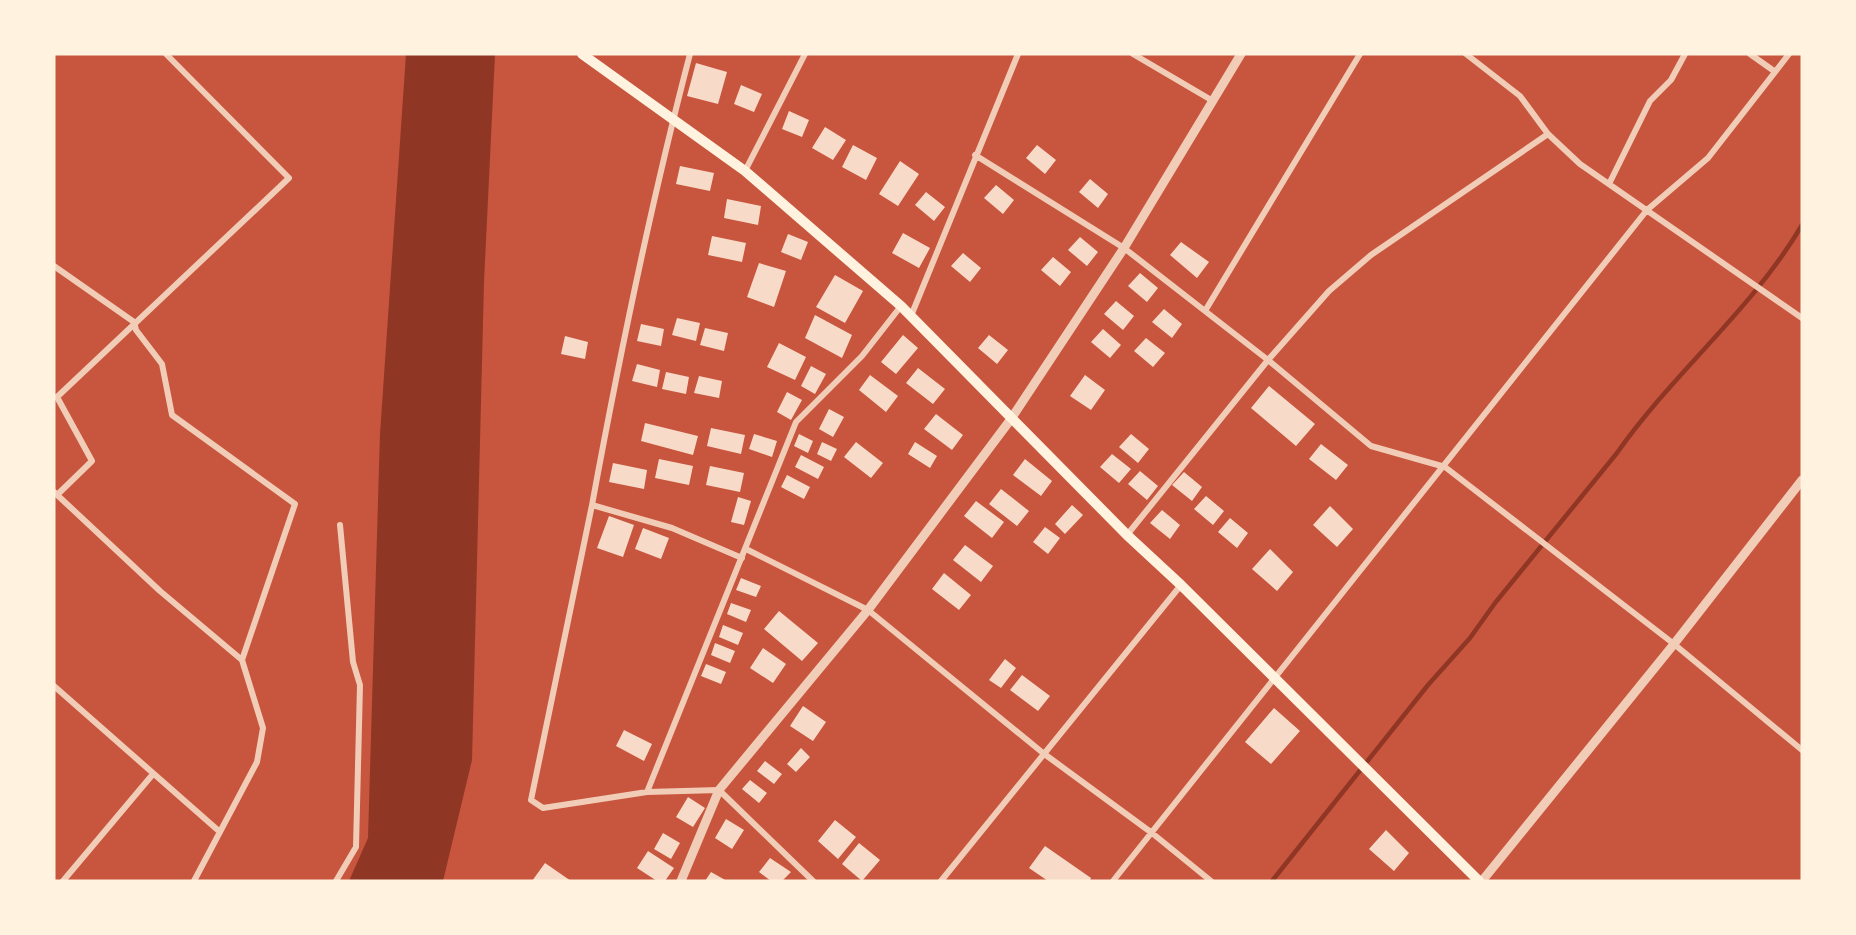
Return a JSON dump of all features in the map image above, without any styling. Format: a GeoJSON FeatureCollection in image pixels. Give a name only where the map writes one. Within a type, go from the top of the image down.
{"type":"FeatureCollection","features":[{"type":"Feature","properties":{"kind":"main road"},"geometry":{"type":"LineString","coordinates":[[582,54],[745,171],[901,306],[1127,535],[1181,585],[1481,881]]}},
{"type":"Feature","properties":{"kind":"street"},"geometry":{"type":"LineString","coordinates":[[166,54],[289,178],[134,322],[57,398],[92,461],[56,494],[160,591],[242,660],[263,728],[256,762],[194,881]]}},
{"type":"Feature","properties":{"kind":"street"},"geometry":{"type":"LineString","coordinates":[[690,54],[673,118],[621,347],[592,505],[531,800],[543,808],[647,792],[719,790],[813,881]]}},
{"type":"Feature","properties":{"kind":"street"},"geometry":{"type":"LineString","coordinates":[[745,171],[805,54]]}},
{"type":"Feature","properties":{"kind":"street"},"geometry":{"type":"LineString","coordinates":[[911,316],[1018,54]]}},
{"type":"Feature","properties":{"kind":"street"},"geometry":{"type":"LineString","coordinates":[[1133,54],[1213,101]]}},
{"type":"Feature","properties":{"kind":"street"},"geometry":{"type":"LineString","coordinates":[[681,881],[719,790],[868,610],[1011,419],[1124,248],[1241,54]]}},
{"type":"Feature","properties":{"kind":"street"},"geometry":{"type":"LineString","coordinates":[[1205,311],[1360,54]]}},
{"type":"Feature","properties":{"kind":"street"},"geometry":{"type":"LineString","coordinates":[[1466,54],[1520,96],[1548,134],[1580,164],[1802,318]]}},
{"type":"Feature","properties":{"kind":"street"},"geometry":{"type":"LineString","coordinates":[[1609,184],[1650,101],[1671,80],[1685,54]]}},
{"type":"Feature","properties":{"kind":"street"},"geometry":{"type":"LineString","coordinates":[[1750,54],[1774,71]]}},
{"type":"Feature","properties":{"kind":"street"},"geometry":{"type":"LineString","coordinates":[[1113,881],[1274,677],[1445,467],[1458,447],[1647,210],[1708,158],[1789,54]]}},
{"type":"Feature","properties":{"kind":"street"},"geometry":{"type":"LineString","coordinates":[[1127,535],[1268,360],[1329,291],[1371,255],[1548,134]]}},
{"type":"Feature","properties":{"kind":"street"},"geometry":{"type":"LineString","coordinates":[[975,155],[1124,248],[1268,360],[1371,446],[1445,467],[1674,644],[1802,750]]}},
{"type":"Feature","properties":{"kind":"street"},"geometry":{"type":"LineString","coordinates":[[54,266],[134,322],[135,330],[162,364],[172,415],[295,504],[242,660]]}},
{"type":"Feature","properties":{"kind":"street"},"geometry":{"type":"LineString","coordinates":[[647,792],[796,422],[862,356],[901,306]]}},
{"type":"Feature","properties":{"kind":"street"},"geometry":{"type":"LineString","coordinates":[[1481,881],[1674,644],[1802,480]]}},
{"type":"Feature","properties":{"kind":"street"},"geometry":{"type":"LineString","coordinates":[[592,505],[672,528],[742,558]]}},
{"type":"Feature","properties":{"kind":"street"},"geometry":{"type":"LineString","coordinates":[[336,881],[357,847],[360,685],[353,662],[340,525]]}},
{"type":"Feature","properties":{"kind":"street"},"geometry":{"type":"LineString","coordinates":[[746,549],[868,610],[1043,753],[1152,832],[1211,881]]}},
{"type":"Feature","properties":{"kind":"street"},"geometry":{"type":"LineString","coordinates":[[941,881],[1181,585]]}},
{"type":"Feature","properties":{"kind":"street"},"geometry":{"type":"LineString","coordinates":[[54,686],[220,832]]}},
{"type":"Feature","properties":{"kind":"street"},"geometry":{"type":"LineString","coordinates":[[63,881],[153,774]]}},
{"type":"Feature","properties":{"kind":"shaded area"},"geometry":{"type":"Polygon","coordinates":[[[406,54],[495,54],[484,282],[472,760],[443,881],[349,881],[368,838],[380,434],[406,54]]]}},
{"type":"Feature","properties":{"kind":"building"},"geometry":{"type":"Polygon","coordinates":[[[696,63],[727,72],[718,104],[687,96],[696,63]]]}},
{"type":"Feature","properties":{"kind":"building"},"geometry":{"type":"Polygon","coordinates":[[[741,85],[762,94],[754,112],[734,104],[741,85]]]}},
{"type":"Feature","properties":{"kind":"building"},"geometry":{"type":"Polygon","coordinates":[[[789,111],[809,120],[802,137],[782,129],[789,111]]]}},
{"type":"Feature","properties":{"kind":"building"},"geometry":{"type":"Polygon","coordinates":[[[825,127],[846,140],[833,160],[812,148],[825,127]]]}},
{"type":"Feature","properties":{"kind":"building"},"geometry":{"type":"Polygon","coordinates":[[[853,145],[877,158],[866,180],[842,167],[853,145]]]}},
{"type":"Feature","properties":{"kind":"building"},"geometry":{"type":"Polygon","coordinates":[[[1037,145],[1056,160],[1045,174],[1026,158],[1037,145]]]}},
{"type":"Feature","properties":{"kind":"building"},"geometry":{"type":"Polygon","coordinates":[[[900,161],[919,174],[898,206],[879,194],[900,161]]]}},
{"type":"Feature","properties":{"kind":"building"},"geometry":{"type":"Polygon","coordinates":[[[680,166],[714,173],[710,191],[676,184],[680,166]]]}},
{"type":"Feature","properties":{"kind":"building"},"geometry":{"type":"Polygon","coordinates":[[[1090,179],[1108,194],[1098,208],[1079,192],[1090,179]]]}},
{"type":"Feature","properties":{"kind":"building"},"geometry":{"type":"Polygon","coordinates":[[[996,185],[1014,200],[1003,214],[984,198],[996,185]]]}},
{"type":"Feature","properties":{"kind":"building"},"geometry":{"type":"Polygon","coordinates":[[[926,192],[945,207],[934,221],[915,205],[926,192]]]}},
{"type":"Feature","properties":{"kind":"building"},"geometry":{"type":"Polygon","coordinates":[[[727,199],[761,206],[758,225],[724,218],[727,199]]]}},
{"type":"Feature","properties":{"kind":"building"},"geometry":{"type":"Polygon","coordinates":[[[903,233],[930,248],[919,268],[892,253],[903,233]]]}},
{"type":"Feature","properties":{"kind":"building"},"geometry":{"type":"Polygon","coordinates":[[[788,234],[808,242],[801,260],[781,252],[788,234]]]}},
{"type":"Feature","properties":{"kind":"building"},"geometry":{"type":"Polygon","coordinates":[[[712,236],[746,243],[742,262],[708,255],[712,236]]]}},
{"type":"Feature","properties":{"kind":"building"},"geometry":{"type":"Polygon","coordinates":[[[1080,237],[1098,252],[1087,266],[1068,250],[1080,237]]]}},
{"type":"Feature","properties":{"kind":"building"},"geometry":{"type":"Polygon","coordinates":[[[1181,242],[1209,262],[1197,278],[1170,255],[1181,242]]]}},
{"type":"Feature","properties":{"kind":"building"},"geometry":{"type":"Polygon","coordinates":[[[963,253],[981,268],[970,282],[951,266],[963,253]]]}},
{"type":"Feature","properties":{"kind":"building"},"geometry":{"type":"Polygon","coordinates":[[[1053,257],[1071,272],[1060,286],[1041,270],[1053,257]]]}},
{"type":"Feature","properties":{"kind":"building"},"geometry":{"type":"Polygon","coordinates":[[[759,263],[786,271],[774,307],[747,297],[759,263]]]}},
{"type":"Feature","properties":{"kind":"building"},"geometry":{"type":"Polygon","coordinates":[[[1140,273],[1158,288],[1147,302],[1128,286],[1140,273]]]}},
{"type":"Feature","properties":{"kind":"building"},"geometry":{"type":"Polygon","coordinates":[[[835,275],[863,291],[845,323],[816,307],[835,275]]]}},
{"type":"Feature","properties":{"kind":"building"},"geometry":{"type":"Polygon","coordinates":[[[1116,301],[1134,316],[1123,330],[1104,314],[1116,301]]]}},
{"type":"Feature","properties":{"kind":"building"},"geometry":{"type":"Polygon","coordinates":[[[1164,309],[1182,324],[1172,338],[1152,322],[1164,309]]]}},
{"type":"Feature","properties":{"kind":"building"},"geometry":{"type":"Polygon","coordinates":[[[815,315],[852,335],[842,358],[805,338],[815,315]]]}},
{"type":"Feature","properties":{"kind":"building"},"geometry":{"type":"Polygon","coordinates":[[[677,318],[700,323],[696,341],[672,335],[677,318]]]}},
{"type":"Feature","properties":{"kind":"building"},"geometry":{"type":"Polygon","coordinates":[[[641,324],[664,329],[661,346],[637,341],[641,324]]]}},
{"type":"Feature","properties":{"kind":"building"},"geometry":{"type":"Polygon","coordinates":[[[705,328],[728,333],[724,351],[700,345],[705,328]]]}},
{"type":"Feature","properties":{"kind":"building"},"geometry":{"type":"Polygon","coordinates":[[[1103,329],[1121,345],[1110,358],[1091,342],[1103,329]]]}},
{"type":"Feature","properties":{"kind":"building"},"geometry":{"type":"Polygon","coordinates":[[[903,335],[918,348],[896,374],[881,362],[903,335]]]}},
{"type":"Feature","properties":{"kind":"building"},"geometry":{"type":"Polygon","coordinates":[[[989,335],[1008,350],[997,364],[978,348],[989,335]]]}},
{"type":"Feature","properties":{"kind":"building"},"geometry":{"type":"Polygon","coordinates":[[[565,336],[588,342],[585,359],[561,354],[565,336]]]}},
{"type":"Feature","properties":{"kind":"building"},"geometry":{"type":"Polygon","coordinates":[[[1146,338],[1165,353],[1153,367],[1134,351],[1146,338]]]}},
{"type":"Feature","properties":{"kind":"building"},"geometry":{"type":"Polygon","coordinates":[[[779,343],[806,357],[795,380],[767,367],[779,343]]]}},
{"type":"Feature","properties":{"kind":"building"},"geometry":{"type":"Polygon","coordinates":[[[637,364],[660,370],[657,387],[632,381],[637,364]]]}},
{"type":"Feature","properties":{"kind":"building"},"geometry":{"type":"Polygon","coordinates":[[[811,366],[826,374],[815,394],[801,386],[811,366]]]}},
{"type":"Feature","properties":{"kind":"building"},"geometry":{"type":"Polygon","coordinates":[[[918,368],[945,389],[933,404],[906,383],[918,368]]]}},
{"type":"Feature","properties":{"kind":"building"},"geometry":{"type":"Polygon","coordinates":[[[666,372],[689,377],[686,394],[662,389],[666,372]]]}},
{"type":"Feature","properties":{"kind":"building"},"geometry":{"type":"Polygon","coordinates":[[[870,375],[898,396],[886,412],[859,390],[870,375]]]}},
{"type":"Feature","properties":{"kind":"building"},"geometry":{"type":"Polygon","coordinates":[[[1085,375],[1105,390],[1091,410],[1070,396],[1085,375]]]}},
{"type":"Feature","properties":{"kind":"building"},"geometry":{"type":"Polygon","coordinates":[[[699,376],[722,381],[719,398],[694,393],[699,376]]]}},
{"type":"Feature","properties":{"kind":"building"},"geometry":{"type":"Polygon","coordinates":[[[1269,386],[1315,424],[1296,446],[1251,408],[1269,386]]]}},
{"type":"Feature","properties":{"kind":"building"},"geometry":{"type":"Polygon","coordinates":[[[787,392],[802,400],[791,420],[777,412],[787,392]]]}},
{"type":"Feature","properties":{"kind":"building"},"geometry":{"type":"Polygon","coordinates":[[[829,409],[844,417],[833,437],[819,429],[829,409]]]}},
{"type":"Feature","properties":{"kind":"building"},"geometry":{"type":"Polygon","coordinates":[[[936,414],[963,435],[952,450],[924,429],[936,414]]]}},
{"type":"Feature","properties":{"kind":"building"},"geometry":{"type":"Polygon","coordinates":[[[645,423],[698,436],[693,455],[641,441],[645,423]]]}},
{"type":"Feature","properties":{"kind":"building"},"geometry":{"type":"Polygon","coordinates":[[[711,428],[745,435],[741,454],[707,446],[711,428]]]}},
{"type":"Feature","properties":{"kind":"building"},"geometry":{"type":"Polygon","coordinates":[[[754,434],[777,441],[772,457],[749,449],[754,434]]]}},
{"type":"Feature","properties":{"kind":"building"},"geometry":{"type":"Polygon","coordinates":[[[799,434],[813,441],[808,453],[794,446],[799,434]]]}},
{"type":"Feature","properties":{"kind":"building"},"geometry":{"type":"Polygon","coordinates":[[[1131,434],[1149,449],[1138,463],[1119,447],[1131,434]]]}},
{"type":"Feature","properties":{"kind":"building"},"geometry":{"type":"Polygon","coordinates":[[[822,442],[837,449],[831,461],[817,454],[822,442]]]}},
{"type":"Feature","properties":{"kind":"building"},"geometry":{"type":"Polygon","coordinates":[[[856,442],[883,463],[871,478],[844,457],[856,442]]]}},
{"type":"Feature","properties":{"kind":"building"},"geometry":{"type":"Polygon","coordinates":[[[915,442],[937,456],[930,468],[908,454],[915,442]]]}},
{"type":"Feature","properties":{"kind":"building"},"geometry":{"type":"Polygon","coordinates":[[[1321,444],[1348,465],[1336,480],[1309,459],[1321,444]]]}},
{"type":"Feature","properties":{"kind":"building"},"geometry":{"type":"Polygon","coordinates":[[[1112,454],[1131,469],[1119,483],[1100,467],[1112,454]]]}},
{"type":"Feature","properties":{"kind":"building"},"geometry":{"type":"Polygon","coordinates":[[[801,455],[824,467],[818,479],[795,467],[801,455]]]}},
{"type":"Feature","properties":{"kind":"building"},"geometry":{"type":"Polygon","coordinates":[[[659,459],[693,466],[689,485],[655,478],[659,459]]]}},
{"type":"Feature","properties":{"kind":"building"},"geometry":{"type":"Polygon","coordinates":[[[1025,459],[1052,481],[1041,496],[1013,475],[1025,459]]]}},
{"type":"Feature","properties":{"kind":"building"},"geometry":{"type":"Polygon","coordinates":[[[613,463],[647,470],[644,489],[609,482],[613,463]]]}},
{"type":"Feature","properties":{"kind":"building"},"geometry":{"type":"Polygon","coordinates":[[[710,466],[744,473],[740,492],[706,485],[710,466]]]}},
{"type":"Feature","properties":{"kind":"building"},"geometry":{"type":"Polygon","coordinates":[[[1140,471],[1158,486],[1147,500],[1128,484],[1140,471]]]}},
{"type":"Feature","properties":{"kind":"building"},"geometry":{"type":"Polygon","coordinates":[[[1184,472],[1202,487],[1192,501],[1172,485],[1184,472]]]}},
{"type":"Feature","properties":{"kind":"building"},"geometry":{"type":"Polygon","coordinates":[[[787,475],[810,487],[804,499],[781,487],[787,475]]]}},
{"type":"Feature","properties":{"kind":"building"},"geometry":{"type":"Polygon","coordinates":[[[1001,489],[1029,511],[1017,526],[989,504],[1001,489]]]}},
{"type":"Feature","properties":{"kind":"building"},"geometry":{"type":"Polygon","coordinates":[[[1206,496],[1224,511],[1213,525],[1194,509],[1206,496]]]}},
{"type":"Feature","properties":{"kind":"building"},"geometry":{"type":"Polygon","coordinates":[[[738,497],[751,501],[744,525],[731,522],[738,497]]]}},
{"type":"Feature","properties":{"kind":"building"},"geometry":{"type":"Polygon","coordinates":[[[976,501],[1004,522],[992,538],[964,516],[976,501]]]}},
{"type":"Feature","properties":{"kind":"building"},"geometry":{"type":"Polygon","coordinates":[[[1072,505],[1083,515],[1065,534],[1055,524],[1072,505]]]}},
{"type":"Feature","properties":{"kind":"building"},"geometry":{"type":"Polygon","coordinates":[[[1330,506],[1353,529],[1337,547],[1313,525],[1330,506]]]}},
{"type":"Feature","properties":{"kind":"building"},"geometry":{"type":"Polygon","coordinates":[[[1162,510],[1180,525],[1170,539],[1150,523],[1162,510]]]}},
{"type":"Feature","properties":{"kind":"building"},"geometry":{"type":"Polygon","coordinates":[[[609,516],[634,525],[623,557],[597,548],[609,516]]]}},
{"type":"Feature","properties":{"kind":"building"},"geometry":{"type":"Polygon","coordinates":[[[1230,518],[1248,533],[1237,548],[1218,532],[1230,518]]]}},
{"type":"Feature","properties":{"kind":"building"},"geometry":{"type":"Polygon","coordinates":[[[1045,527],[1060,538],[1048,554],[1033,542],[1045,527]]]}},
{"type":"Feature","properties":{"kind":"building"},"geometry":{"type":"Polygon","coordinates":[[[643,528],[669,538],[661,559],[635,549],[643,528]]]}},
{"type":"Feature","properties":{"kind":"building"},"geometry":{"type":"Polygon","coordinates":[[[965,545],[993,566],[981,582],[953,560],[965,545]]]}},
{"type":"Feature","properties":{"kind":"building"},"geometry":{"type":"Polygon","coordinates":[[[1270,549],[1293,572],[1277,591],[1252,569],[1270,549]]]}},
{"type":"Feature","properties":{"kind":"building"},"geometry":{"type":"Polygon","coordinates":[[[944,573],[971,595],[959,610],[932,589],[944,573]]]}},
{"type":"Feature","properties":{"kind":"building"},"geometry":{"type":"Polygon","coordinates":[[[741,578],[761,586],[756,597],[736,590],[741,578]]]}},
{"type":"Feature","properties":{"kind":"building"},"geometry":{"type":"Polygon","coordinates":[[[731,603],[751,610],[746,622],[727,614],[731,603]]]}},
{"type":"Feature","properties":{"kind":"building"},"geometry":{"type":"Polygon","coordinates":[[[779,611],[818,643],[802,661],[764,629],[779,611]]]}},
{"type":"Feature","properties":{"kind":"building"},"geometry":{"type":"Polygon","coordinates":[[[723,625],[743,633],[738,645],[719,637],[723,625]]]}},
{"type":"Feature","properties":{"kind":"building"},"geometry":{"type":"Polygon","coordinates":[[[715,643],[735,651],[730,663],[711,655],[715,643]]]}},
{"type":"Feature","properties":{"kind":"building"},"geometry":{"type":"Polygon","coordinates":[[[763,648],[786,664],[773,683],[750,668],[763,648]]]}},
{"type":"Feature","properties":{"kind":"building"},"geometry":{"type":"Polygon","coordinates":[[[1005,659],[1016,668],[1001,688],[989,680],[1005,659]]]}},
{"type":"Feature","properties":{"kind":"building"},"geometry":{"type":"Polygon","coordinates":[[[706,664],[726,672],[721,684],[701,676],[706,664]]]}},
{"type":"Feature","properties":{"kind":"building"},"geometry":{"type":"Polygon","coordinates":[[[1022,675],[1050,696],[1038,711],[1010,690],[1022,675]]]}},
{"type":"Feature","properties":{"kind":"building"},"geometry":{"type":"Polygon","coordinates":[[[803,706],[826,722],[813,741],[790,726],[803,706]]]}},
{"type":"Feature","properties":{"kind":"building"},"geometry":{"type":"Polygon","coordinates":[[[1274,708],[1300,731],[1271,764],[1245,742],[1274,708]]]}},
{"type":"Feature","properties":{"kind":"building"},"geometry":{"type":"Polygon","coordinates":[[[624,730],[652,744],[644,761],[616,746],[624,730]]]}},
{"type":"Feature","properties":{"kind":"building"},"geometry":{"type":"Polygon","coordinates":[[[801,748],[810,757],[796,772],[787,764],[801,748]]]}},
{"type":"Feature","properties":{"kind":"building"},"geometry":{"type":"Polygon","coordinates":[[[765,761],[782,774],[774,784],[757,771],[765,761]]]}},
{"type":"Feature","properties":{"kind":"building"},"geometry":{"type":"Polygon","coordinates":[[[750,780],[767,793],[759,803],[742,789],[750,780]]]}},
{"type":"Feature","properties":{"kind":"building"},"geometry":{"type":"Polygon","coordinates":[[[688,797],[705,808],[693,827],[676,817],[688,797]]]}},
{"type":"Feature","properties":{"kind":"building"},"geometry":{"type":"Polygon","coordinates":[[[726,819],[744,830],[732,849],[715,838],[726,819]]]}},
{"type":"Feature","properties":{"kind":"building"},"geometry":{"type":"Polygon","coordinates":[[[835,820],[856,837],[838,859],[818,841],[835,820]]]}},
{"type":"Feature","properties":{"kind":"building"},"geometry":{"type":"Polygon","coordinates":[[[1386,830],[1409,853],[1394,871],[1369,849],[1386,830]]]}},
{"type":"Feature","properties":{"kind":"building"},"geometry":{"type":"Polygon","coordinates":[[[663,833],[680,843],[671,859],[654,849],[663,833]]]}},
{"type":"Feature","properties":{"kind":"building"},"geometry":{"type":"Polygon","coordinates":[[[859,843],[880,860],[862,881],[842,864],[859,843]]]}},
{"type":"Feature","properties":{"kind":"building"},"geometry":{"type":"Polygon","coordinates":[[[1045,846],[1091,878],[1090,881],[1048,881],[1029,868],[1045,846]]]}},
{"type":"Feature","properties":{"kind":"building"},"geometry":{"type":"Polygon","coordinates":[[[648,851],[674,868],[665,881],[657,881],[637,868],[648,851]]]}},
{"type":"Feature","properties":{"kind":"building"},"geometry":{"type":"Polygon","coordinates":[[[770,858],[791,872],[782,881],[771,881],[759,872],[770,858]]]}},
{"type":"Feature","properties":{"kind":"building"},"geometry":{"type":"Polygon","coordinates":[[[545,863],[571,881],[532,881],[545,863]]]}},
{"type":"Feature","properties":{"kind":"building"},"geometry":{"type":"Polygon","coordinates":[[[711,872],[727,881],[705,881],[711,872]]]}},
{"type":"Feature","properties":{"kind":"waterway"},"geometry":{"type":"LineString","coordinates":[[1272,881],[1428,685],[1470,638],[1495,603],[1639,424],[1760,285],[1802,225]]}}]}
